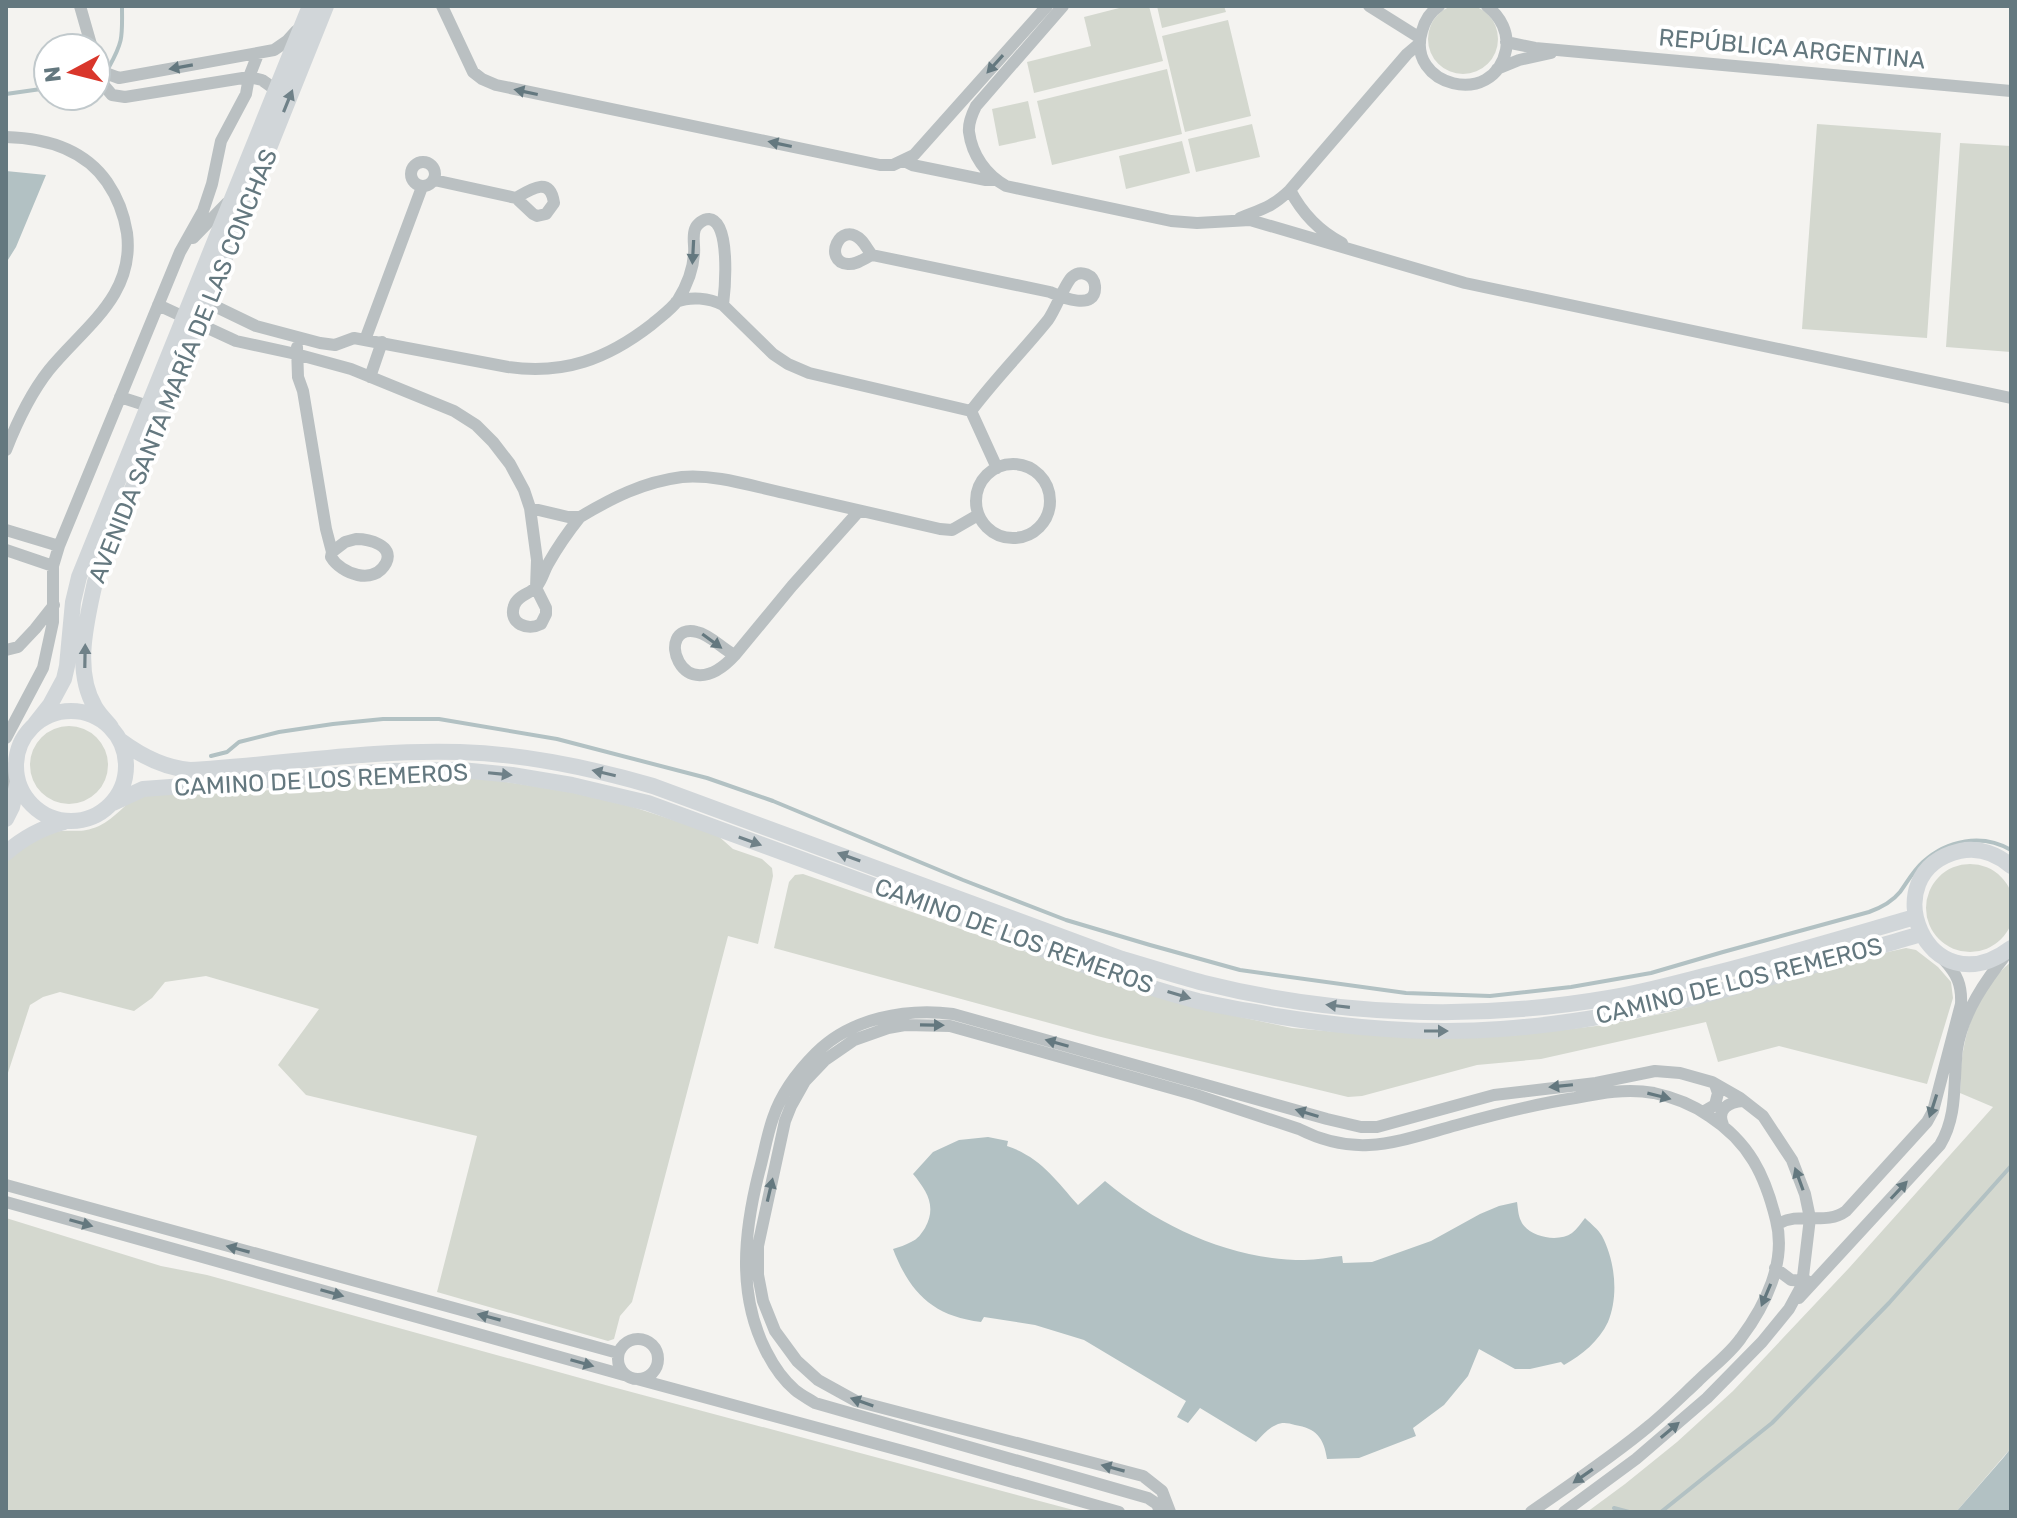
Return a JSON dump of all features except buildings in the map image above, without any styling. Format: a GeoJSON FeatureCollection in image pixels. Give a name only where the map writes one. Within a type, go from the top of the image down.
{"type":"FeatureCollection","features":[{"type":"Feature","properties":{"kind":"main road","name":"AVENIDA SANTA MARÍA DE LAS CONCHAS"},"geometry":{"type":"LineString","coordinates":[[200,300],[235,195],[310,6]]}},
{"type":"Feature","properties":{"kind":"main road","name":"AVENIDA SANTA MARÍA DE LAS CONCHAS"},"geometry":{"type":"LineString","coordinates":[[116,734],[94,705],[86,685],[86,626],[95,582],[191,321],[326,6]]}},
{"type":"Feature","properties":{"kind":"main road","name":"AVENIDA SANTA MARÍA DE LAS CONCHAS"},"geometry":{"type":"LineString","coordinates":[[35,724],[64,679],[79,577],[148,406],[191,321]]}},
{"type":"Feature","properties":{"kind":"main road"},"geometry":{"type":"LineString","coordinates":[[6,819],[12,807],[12,784],[19,747],[25,734],[35,724],[65,710],[82,711],[98,717],[116,734],[126,757],[126,773],[113,803],[99,814],[83,820],[47,826],[27,836],[6,853]]}},
{"type":"Feature","properties":{"kind":"main road","name":"CAMINO DE LOS REMEROS"},"geometry":{"type":"LineString","coordinates":[[116,734],[132,749],[176,768],[190,770],[390,753],[461,752],[514,757],[612,774],[667,791],[1122,959],[1202,983],[1370,1010],[1496,1012],[1613,997],[1744,966],[1915,917]]}},
{"type":"Feature","properties":{"kind":"main road","name":"CAMINO DE LOS REMEROS"},"geometry":{"type":"LineString","coordinates":[[113,803],[143,789],[392,771],[461,770],[572,785],[648,803],[1117,976],[1198,1001],[1369,1028],[1497,1030],[1616,1015],[1705,995],[1921,934]]}},
{"type":"Feature","properties":{"kind":"main road"},"geometry":{"type":"LineString","coordinates":[[12,784],[35,809],[65,821]]}},
{"type":"Feature","properties":{"kind":"main road"},"geometry":{"type":"LineString","coordinates":[[2011,866],[1996,855],[1981,850],[1950,853],[1926,872],[1914,901],[1915,917],[1928,945],[1953,962],[1984,963],[2011,948]]}},
{"type":"Feature","properties":{"kind":"street"},"geometry":{"type":"LineString","coordinates":[[80,6],[87,32]]}},
{"type":"Feature","properties":{"kind":"street"},"geometry":{"type":"LineString","coordinates":[[442,6],[473,72],[496,85],[880,165],[893,165],[914,155],[1047,6]]}},
{"type":"Feature","properties":{"kind":"street"},"geometry":{"type":"LineString","coordinates":[[993,180],[974,150],[969,132],[976,106],[1063,6]]}},
{"type":"Feature","properties":{"kind":"street"},"geometry":{"type":"LineString","coordinates":[[1369,6],[1420,41]]}},
{"type":"Feature","properties":{"kind":"street"},"geometry":{"type":"LineString","coordinates":[[1234,220],[1265,210],[1290,190],[1420,41],[1432,7]]}},
{"type":"Feature","properties":{"kind":"street"},"geometry":{"type":"LineString","coordinates":[[1491,8],[1502,23],[1506,42],[1502,62],[1497,69]]}},
{"type":"Feature","properties":{"kind":"street"},"geometry":{"type":"LineString","coordinates":[[112,75],[119,78],[274,50],[303,24]]}},
{"type":"Feature","properties":{"kind":"street","name":"REPÚBLICA ARGENTINA"},"geometry":{"type":"LineString","coordinates":[[1420,41],[1422,58],[1430,70],[1454,85],[1482,82],[1497,69],[1519,60],[1570,50]]}},
{"type":"Feature","properties":{"kind":"street","name":"REPÚBLICA ARGENTINA"},"geometry":{"type":"LineString","coordinates":[[1506,42],[1535,48],[2011,91]]}},
{"type":"Feature","properties":{"kind":"street"},"geometry":{"type":"LineString","coordinates":[[6,738],[43,668],[51,635],[53,566],[59,546],[180,252],[203,211],[221,141],[246,94],[258,54]]}},
{"type":"Feature","properties":{"kind":"street"},"geometry":{"type":"LineString","coordinates":[[112,95],[125,97],[249,77],[262,80],[276,90]]}},
{"type":"Feature","properties":{"kind":"street"},"geometry":{"type":"LineString","coordinates":[[6,137],[45,141],[83,158],[114,192],[128,241],[126,270],[115,295],[38,386],[6,450]]}},
{"type":"Feature","properties":{"kind":"street"},"geometry":{"type":"LineString","coordinates":[[904,161],[1171,221],[1260,222],[1465,283],[2011,398]]}},
{"type":"Feature","properties":{"kind":"street"},"geometry":{"type":"LineString","coordinates":[[365,340],[428,183],[516,198]]}},
{"type":"Feature","properties":{"kind":"street"},"geometry":{"type":"LineString","coordinates":[[1290,190],[1313,223],[1358,253]]}},
{"type":"Feature","properties":{"kind":"street"},"geometry":{"type":"LineString","coordinates":[[180,252],[235,195]]}},
{"type":"Feature","properties":{"kind":"street"},"geometry":{"type":"LineString","coordinates":[[200,300],[256,326],[335,345],[354,338],[527,370],[559,367],[598,358],[616,349],[666,313],[676,302],[691,272],[695,229],[699,223],[712,219],[720,227],[723,239],[726,276],[723,305]]}},
{"type":"Feature","properties":{"kind":"street"},"geometry":{"type":"LineString","coordinates":[[872,255],[1062,297],[1050,317],[971,411]]}},
{"type":"Feature","properties":{"kind":"street"},"geometry":{"type":"LineString","coordinates":[[676,302],[686,298],[714,300],[773,354],[809,373],[971,411]]}},
{"type":"Feature","properties":{"kind":"street"},"geometry":{"type":"LineString","coordinates":[[158,305],[236,341],[296,354],[370,377],[454,411],[476,425],[510,464],[524,490],[530,508],[537,560],[536,588],[547,565],[580,517],[625,492],[660,481],[713,478],[940,529],[952,530],[978,515]]}},
{"type":"Feature","properties":{"kind":"street"},"geometry":{"type":"LineString","coordinates":[[298,338],[298,377],[332,552]]}},
{"type":"Feature","properties":{"kind":"street"},"geometry":{"type":"LineString","coordinates":[[370,377],[382,342]]}},
{"type":"Feature","properties":{"kind":"street"},"geometry":{"type":"LineString","coordinates":[[332,364],[335,345]]}},
{"type":"Feature","properties":{"kind":"street"},"geometry":{"type":"LineString","coordinates":[[120,397],[148,406]]}},
{"type":"Feature","properties":{"kind":"street"},"geometry":{"type":"LineString","coordinates":[[971,411],[997,468]]}},
{"type":"Feature","properties":{"kind":"street"},"geometry":{"type":"LineString","coordinates":[[1007,464],[1029,467],[1039,474],[1050,493],[1051,504],[1043,525],[1024,538],[1002,537],[992,532],[978,515],[977,493],[981,483],[997,468],[1007,464]]}},
{"type":"Feature","properties":{"kind":"street"},"geometry":{"type":"LineString","coordinates":[[530,508],[580,517]]}},
{"type":"Feature","properties":{"kind":"street"},"geometry":{"type":"LineString","coordinates":[[735,655],[705,634],[695,631],[682,634],[674,650],[681,667],[697,675],[727,664],[735,655],[792,586],[859,511]]}},
{"type":"Feature","properties":{"kind":"street"},"geometry":{"type":"LineString","coordinates":[[6,530],[59,546]]}},
{"type":"Feature","properties":{"kind":"street"},"geometry":{"type":"LineString","coordinates":[[6,550],[53,566]]}},
{"type":"Feature","properties":{"kind":"street"},"geometry":{"type":"LineString","coordinates":[[6,650],[18,647],[54,605]]}},
{"type":"Feature","properties":{"kind":"street"},"geometry":{"type":"LineString","coordinates":[[1564,1512],[1636,1459],[1707,1398],[1762,1342],[1940,1145],[1948,1131],[1953,1111],[1958,1047],[1965,1020],[1986,979],[2011,948]]}},
{"type":"Feature","properties":{"kind":"street"},"geometry":{"type":"LineString","coordinates":[[1778,1224],[1794,1218],[1839,1216],[1927,1122],[1933,1111],[1961,1004],[1961,988],[1955,971],[1939,955]]}},
{"type":"Feature","properties":{"kind":"street"},"geometry":{"type":"LineString","coordinates":[[1160,1512],[1157,1504],[1148,1498],[815,1403],[793,1389],[775,1368],[759,1337],[748,1295],[745,1254],[757,1182],[772,1119],[790,1083],[818,1051],[845,1031],[867,1022],[909,1013],[953,1014],[1361,1127],[1400,1122],[1494,1095],[1596,1083],[1655,1071],[1680,1073],[1715,1084],[1763,1116],[1792,1160],[1810,1218],[1803,1282],[1789,1309]]}},
{"type":"Feature","properties":{"kind":"street"},"geometry":{"type":"LineString","coordinates":[[1170,1512],[1162,1491],[1143,1476],[856,1401],[818,1380],[797,1361],[775,1331],[763,1301],[758,1275],[758,1246],[785,1121],[805,1081],[825,1060],[854,1040],[888,1028],[905,1025],[950,1026],[1196,1095],[1339,1144],[1377,1146],[1500,1113],[1603,1093],[1655,1093],[1695,1106],[1728,1129],[1753,1159],[1767,1187],[1778,1224],[1778,1249],[1766,1300],[1739,1341],[1649,1426],[1531,1512]]}},
{"type":"Feature","properties":{"kind":"street"},"geometry":{"type":"LineString","coordinates":[[1703,1112],[1715,1105],[1718,1093],[1715,1084]]}},
{"type":"Feature","properties":{"kind":"street"},"geometry":{"type":"LineString","coordinates":[[1723,1125],[1721,1112],[1726,1105],[1743,1101]]}},
{"type":"Feature","properties":{"kind":"street"},"geometry":{"type":"LineString","coordinates":[[6,1185],[618,1353]]}},
{"type":"Feature","properties":{"kind":"street"},"geometry":{"type":"LineString","coordinates":[[38,1211],[42,1195]]}},
{"type":"Feature","properties":{"kind":"street"},"geometry":{"type":"LineString","coordinates":[[6,1202],[1119,1512]]}},
{"type":"Feature","properties":{"kind":"street"},"geometry":{"type":"LineString","coordinates":[[295,1283],[300,1266]]}},
{"type":"Feature","properties":{"kind":"street"},"geometry":{"type":"LineString","coordinates":[[1775,1268],[1791,1280],[1803,1282],[1817,1279]]}},
{"type":"Feature","properties":{"kind":"street"},"geometry":{"type":"LineString","coordinates":[[634,1339],[647,1341],[652,1344],[658,1357],[655,1370],[644,1378],[631,1377],[618,1363],[618,1353],[623,1345],[634,1339]]}},
{"type":"Feature","properties":{"kind":"street"},"geometry":{"type":"LineString","coordinates":[[766,1350],[783,1342]]}},
{"type":"Feature","properties":{"kind":"street"},"geometry":{"type":"LineString","coordinates":[[793,1389],[811,1374]]}},
{"type":"Feature","properties":{"kind":"shaded area"},"geometry":{"type":"Polygon","coordinates":[[[1463,4],[1482,10],[1492,20],[1498,39],[1492,58],[1482,68],[1463,74],[1444,68],[1434,58],[1428,39],[1434,20],[1444,10],[1463,4]]]}},
{"type":"Feature","properties":{"kind":"shaded area"},"geometry":{"type":"Polygon","coordinates":[[[1127,6],[1149,6],[1163,61],[1034,93],[1027,62],[1091,46],[1084,17],[1127,6]]]}},
{"type":"Feature","properties":{"kind":"shaded area"},"geometry":{"type":"Polygon","coordinates":[[[1157,6],[1224,6],[1226,12],[1162,28],[1157,6]]]}},
{"type":"Feature","properties":{"kind":"shaded area"},"geometry":{"type":"Polygon","coordinates":[[[1228,20],[1251,116],[1185,132],[1162,36],[1228,20]]]}},
{"type":"Feature","properties":{"kind":"shaded area"},"geometry":{"type":"Polygon","coordinates":[[[1167,69],[1182,134],[1052,165],[1037,101],[1167,69]]]}},
{"type":"Feature","properties":{"kind":"shaded area"},"geometry":{"type":"Polygon","coordinates":[[[1028,101],[1036,138],[999,146],[992,109],[1028,101]]]}},
{"type":"Feature","properties":{"kind":"shaded area"},"geometry":{"type":"Polygon","coordinates":[[[1252,124],[1260,157],[1196,172],[1188,139],[1252,124]]]}},
{"type":"Feature","properties":{"kind":"shaded area"},"geometry":{"type":"Polygon","coordinates":[[[1817,124],[1941,133],[1927,338],[1802,329],[1817,124]]]}},
{"type":"Feature","properties":{"kind":"shaded area"},"geometry":{"type":"Polygon","coordinates":[[[1182,141],[1190,173],[1126,189],[1119,156],[1182,141]]]}},
{"type":"Feature","properties":{"kind":"shaded area"},"geometry":{"type":"Polygon","coordinates":[[[1960,143],[2011,146],[2011,352],[1946,347],[1960,143]]]}},
{"type":"Feature","properties":{"kind":"shaded area"},"geometry":{"type":"Polygon","coordinates":[[[6,171],[46,175],[16,247],[6,263],[6,171]]]}},
{"type":"Feature","properties":{"kind":"shaded area"},"geometry":{"type":"Polygon","coordinates":[[[61,726],[77,726],[91,732],[102,743],[108,765],[102,787],[91,798],[77,804],[61,804],[47,798],[36,787],[30,773],[30,757],[36,743],[47,732],[61,726]]]}},
{"type":"Feature","properties":{"kind":"shaded area"},"geometry":{"type":"Polygon","coordinates":[[[423,776],[493,780],[566,791],[633,807],[716,834],[733,849],[762,859],[772,868],[773,876],[758,944],[728,936],[632,1302],[620,1316],[614,1339],[608,1341],[437,1292],[477,1136],[306,1095],[278,1065],[319,1009],[206,976],[165,982],[152,998],[134,1011],[60,992],[30,1005],[6,1079],[6,861],[24,845],[45,834],[99,826],[140,794],[249,792],[423,776]]]}},
{"type":"Feature","properties":{"kind":"shaded area"},"geometry":{"type":"Polygon","coordinates":[[[1970,864],[1987,867],[2001,877],[2011,891],[2014,908],[2011,925],[2001,939],[1987,949],[1970,952],[1953,949],[1939,939],[1929,925],[1926,908],[1929,891],[1939,877],[1953,867],[1970,864]]]}},
{"type":"Feature","properties":{"kind":"shaded area"},"geometry":{"type":"Polygon","coordinates":[[[803,874],[1189,1006],[1292,1028],[1384,1036],[1509,1036],[1605,1025],[1670,1012],[1906,948],[1916,950],[1938,967],[1951,982],[1953,998],[1927,1084],[1779,1046],[1718,1062],[1706,1022],[1541,1059],[1477,1065],[1362,1096],[1348,1097],[1097,1036],[774,948],[789,882],[795,875],[803,874]]]}},
{"type":"Feature","properties":{"kind":"shaded area"},"geometry":{"type":"Polygon","coordinates":[[[2011,962],[2011,1448],[1956,1512],[1587,1512],[1677,1442],[1733,1391],[1849,1268],[1993,1107],[1960,1093],[1961,1068],[1970,1024],[1982,996],[2011,962]]]}},
{"type":"Feature","properties":{"kind":"shaded area"},"geometry":{"type":"Polygon","coordinates":[[[988,1137],[1008,1141],[1007,1146],[1029,1156],[1055,1178],[1078,1205],[1105,1181],[1149,1213],[1198,1238],[1250,1254],[1277,1258],[1309,1260],[1342,1256],[1343,1263],[1372,1262],[1431,1241],[1499,1206],[1517,1202],[1525,1227],[1544,1237],[1566,1236],[1585,1218],[1600,1233],[1610,1256],[1614,1301],[1608,1322],[1595,1341],[1564,1365],[1561,1362],[1515,1369],[1479,1349],[1468,1376],[1444,1405],[1413,1428],[1416,1436],[1359,1458],[1327,1459],[1318,1435],[1290,1424],[1273,1426],[1256,1442],[1200,1408],[1188,1423],[1177,1417],[1186,1401],[1084,1340],[1035,1325],[984,1317],[981,1322],[964,1319],[937,1308],[916,1290],[893,1249],[917,1238],[929,1220],[929,1199],[913,1174],[933,1152],[959,1140],[988,1137]]]}},
{"type":"Feature","properties":{"kind":"shaded area"},"geometry":{"type":"Polygon","coordinates":[[[6,1218],[161,1266],[207,1275],[1081,1512],[6,1512],[6,1218]]]}},
{"type":"Feature","properties":{"kind":"shaded area"},"geometry":{"type":"Polygon","coordinates":[[[2011,1448],[2011,1512],[1956,1512],[2004,1457],[2011,1448]]]}},
{"type":"Feature","properties":{"kind":"waterway"},"geometry":{"type":"LineString","coordinates":[[112,61],[121,38],[122,6]]}},
{"type":"Feature","properties":{"kind":"waterway"},"geometry":{"type":"LineString","coordinates":[[6,94],[32,90]]}},
{"type":"Feature","properties":{"kind":"waterway"},"geometry":{"type":"LineString","coordinates":[[211,756],[227,752],[239,742],[279,732],[383,719],[439,719],[557,739],[707,778],[773,801],[1066,920],[1240,970],[1406,993],[1490,996],[1571,987],[1651,973],[1873,910],[1897,896],[1913,873],[1932,854],[1954,844],[1988,842],[2011,850]]}},
{"type":"Feature","properties":{"kind":"waterway"},"geometry":{"type":"LineString","coordinates":[[1661,1512],[1772,1423],[1889,1303],[2011,1166]]}},
{"type":"Feature","properties":{"kind":"waterway"},"geometry":{"type":"LineString","coordinates":[[1614,1508],[1629,1512]]}}]}
